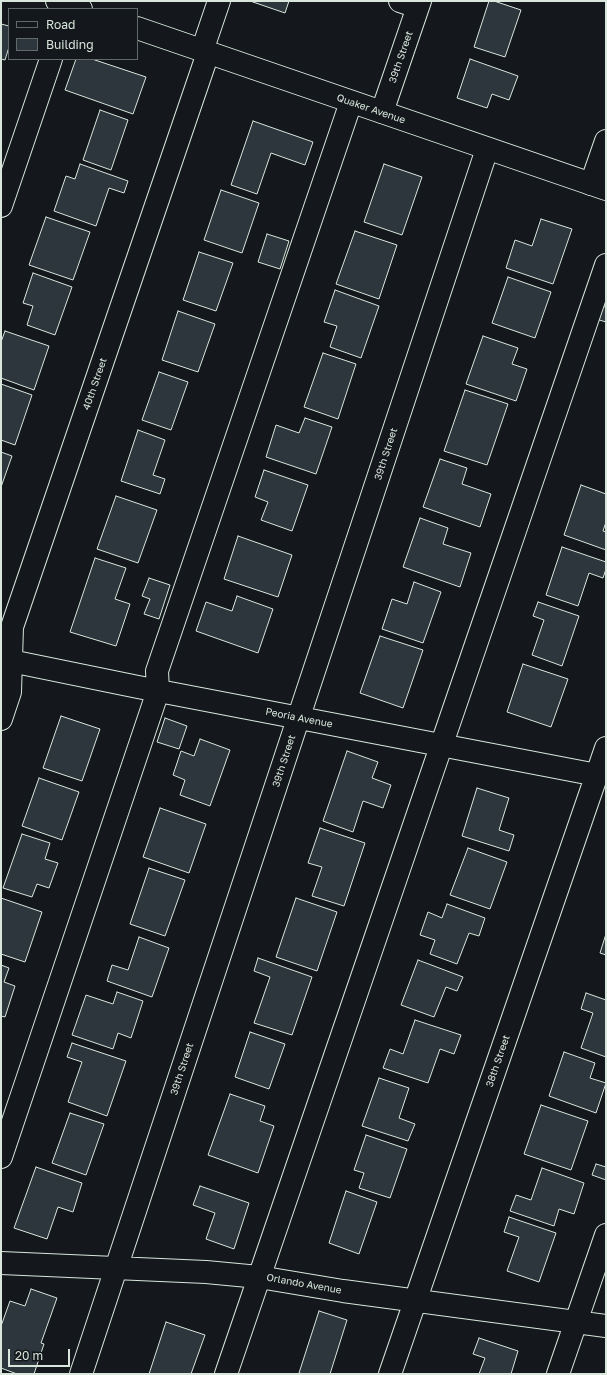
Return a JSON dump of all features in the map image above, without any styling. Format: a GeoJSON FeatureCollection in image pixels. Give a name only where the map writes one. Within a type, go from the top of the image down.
{"type":"FeatureCollection","features":[{"type":"Feature","properties":{"kind":"street","name":"40th Street"},"geometry":{"type":"LineString","coordinates":[[1,719],[10,692],[6,660],[12,627],[205,52],[219,1]]}},
{"type":"Feature","properties":{"kind":"street","name":"39th Street"},"geometry":{"type":"LineString","coordinates":[[382,112],[413,3]]}},
{"type":"Feature","properties":{"kind":"street","name":"Quaker Avenue"},"geometry":{"type":"LineString","coordinates":[[138,28],[598,187]]}},
{"type":"Feature","properties":{"kind":"street"},"geometry":{"type":"LineString","coordinates":[[1,206],[52,60]]}},
{"type":"Feature","properties":{"kind":"street"},"geometry":{"type":"LineString","coordinates":[[1,1157],[158,691],[157,671],[351,102]]}},
{"type":"Feature","properties":{"kind":"street"},"geometry":{"type":"LineString","coordinates":[[598,187],[606,141]]}},
{"type":"Feature","properties":{"kind":"street","name":"39th Street"},"geometry":{"type":"LineString","coordinates":[[81,1374],[487,148]]}},
{"type":"Feature","properties":{"kind":"street"},"geometry":{"type":"LineString","coordinates":[[226,1374],[606,265]]}},
{"type":"Feature","properties":{"kind":"street","name":"Peoria Avenue"},"geometry":{"type":"LineString","coordinates":[[6,660],[597,776]]}},
{"type":"Feature","properties":{"kind":"street","name":"38th Street"},"geometry":{"type":"LineString","coordinates":[[390,1374],[606,748]]}},
{"type":"Feature","properties":{"kind":"street"},"geometry":{"type":"LineString","coordinates":[[558,1374],[606,1236]]}},
{"type":"Feature","properties":{"kind":"street","name":"Orlando Avenue"},"geometry":{"type":"LineString","coordinates":[[1,1263],[206,1272],[259,1277],[343,1291],[606,1326]]}},
{"type":"Feature","properties":{"kind":"building"},"geometry":{"type":"Polygon","coordinates":[[[250,1],[289,1],[285,13],[250,1]]]}},
{"type":"Feature","properties":{"kind":"building"},"geometry":{"type":"Polygon","coordinates":[[[489,1],[494,1],[521,10],[505,57],[474,47],[489,1]]]}},
{"type":"Feature","properties":{"kind":"building"},"geometry":{"type":"Polygon","coordinates":[[[1,24],[8,26],[8,50],[5,60],[1,59],[1,24]]]}},
{"type":"Feature","properties":{"kind":"building"},"geometry":{"type":"Polygon","coordinates":[[[470,59],[518,76],[509,100],[492,94],[487,108],[457,98],[470,59]]]}},
{"type":"Feature","properties":{"kind":"building"},"geometry":{"type":"Polygon","coordinates":[[[76,60],[95,60],[146,77],[133,114],[65,90],[76,60]]]}},
{"type":"Feature","properties":{"kind":"building"},"geometry":{"type":"Polygon","coordinates":[[[100,110],[128,120],[111,170],[83,160],[100,110]]]}},
{"type":"Feature","properties":{"kind":"building"},"geometry":{"type":"Polygon","coordinates":[[[253,121],[313,142],[305,165],[271,153],[257,194],[231,185],[253,121]]]}},
{"type":"Feature","properties":{"kind":"building"},"geometry":{"type":"Polygon","coordinates":[[[80,164],[128,181],[124,193],[109,188],[96,226],[54,211],[66,176],[75,179],[80,164]]]}},
{"type":"Feature","properties":{"kind":"building"},"geometry":{"type":"Polygon","coordinates":[[[384,164],[422,177],[402,235],[364,222],[384,164]]]}},
{"type":"Feature","properties":{"kind":"building"},"geometry":{"type":"Polygon","coordinates":[[[221,190],[259,203],[242,253],[204,240],[221,190]]]}},
{"type":"Feature","properties":{"kind":"building"},"geometry":{"type":"Polygon","coordinates":[[[46,217],[90,232],[73,280],[29,265],[46,217]]]}},
{"type":"Feature","properties":{"kind":"building"},"geometry":{"type":"Polygon","coordinates":[[[541,219],[572,229],[553,284],[506,268],[515,240],[532,246],[541,219]]]}},
{"type":"Feature","properties":{"kind":"building"},"geometry":{"type":"Polygon","coordinates":[[[355,231],[397,245],[379,299],[336,284],[355,231]]]}},
{"type":"Feature","properties":{"kind":"building"},"geometry":{"type":"Polygon","coordinates":[[[267,234],[289,241],[280,269],[258,262],[267,234]]]}},
{"type":"Feature","properties":{"kind":"building"},"geometry":{"type":"Polygon","coordinates":[[[199,252],[233,263],[216,311],[183,300],[199,252]]]}},
{"type":"Feature","properties":{"kind":"building"},"geometry":{"type":"Polygon","coordinates":[[[33,273],[72,287],[55,335],[27,325],[33,306],[23,303],[33,273]]]}},
{"type":"Feature","properties":{"kind":"building"},"geometry":{"type":"Polygon","coordinates":[[[508,277],[551,292],[535,338],[492,323],[508,277]]]}},
{"type":"Feature","properties":{"kind":"building"},"geometry":{"type":"Polygon","coordinates":[[[335,290],[379,306],[361,358],[330,347],[337,326],[324,322],[335,290]]]}},
{"type":"Feature","properties":{"kind":"building"},"geometry":{"type":"Polygon","coordinates":[[[601,306],[606,307],[606,322],[596,319],[601,306]]]}},
{"type":"Feature","properties":{"kind":"building"},"geometry":{"type":"Polygon","coordinates":[[[178,311],[215,324],[198,372],[162,360],[178,311]]]}},
{"type":"Feature","properties":{"kind":"building"},"geometry":{"type":"Polygon","coordinates":[[[5,331],[49,346],[34,390],[1,378],[1,342],[5,331]]]}},
{"type":"Feature","properties":{"kind":"building"},"geometry":{"type":"Polygon","coordinates":[[[483,336],[518,348],[512,364],[527,369],[516,401],[466,384],[483,336]]]}},
{"type":"Feature","properties":{"kind":"building"},"geometry":{"type":"Polygon","coordinates":[[[323,353],[356,364],[338,419],[304,407],[323,353]]]}},
{"type":"Feature","properties":{"kind":"building"},"geometry":{"type":"Polygon","coordinates":[[[159,372],[188,382],[171,430],[142,420],[159,372]]]}},
{"type":"Feature","properties":{"kind":"building"},"geometry":{"type":"Polygon","coordinates":[[[1,384],[32,395],[15,445],[1,440],[1,384]]]}},
{"type":"Feature","properties":{"kind":"building"},"geometry":{"type":"Polygon","coordinates":[[[465,390],[508,404],[487,465],[444,451],[465,390]]]}},
{"type":"Feature","properties":{"kind":"building"},"geometry":{"type":"Polygon","coordinates":[[[305,418],[332,427],[316,474],[266,457],[276,425],[299,433],[305,418]]]}},
{"type":"Feature","properties":{"kind":"building"},"geometry":{"type":"Polygon","coordinates":[[[138,430],[165,440],[153,475],[165,479],[160,494],[121,481],[138,430]]]}},
{"type":"Feature","properties":{"kind":"building"},"geometry":{"type":"Polygon","coordinates":[[[1,452],[12,456],[1,487],[1,452]]]}},
{"type":"Feature","properties":{"kind":"building"},"geometry":{"type":"Polygon","coordinates":[[[440,459],[467,468],[462,484],[491,494],[480,527],[423,507],[440,459]]]}},
{"type":"Feature","properties":{"kind":"building"},"geometry":{"type":"Polygon","coordinates":[[[264,470],[308,485],[292,531],[261,520],[268,502],[255,497],[264,470]]]}},
{"type":"Feature","properties":{"kind":"building"},"geometry":{"type":"Polygon","coordinates":[[[581,485],[606,494],[606,522],[603,531],[606,532],[606,550],[564,535],[581,485]]]}},
{"type":"Feature","properties":{"kind":"building"},"geometry":{"type":"Polygon","coordinates":[[[116,496],[157,510],[138,563],[97,549],[116,496]]]}},
{"type":"Feature","properties":{"kind":"building"},"geometry":{"type":"Polygon","coordinates":[[[420,518],[448,528],[443,544],[471,553],[460,587],[403,567],[420,518]]]}},
{"type":"Feature","properties":{"kind":"building"},"geometry":{"type":"Polygon","coordinates":[[[238,536],[292,555],[278,597],[224,579],[238,536]]]}},
{"type":"Feature","properties":{"kind":"building"},"geometry":{"type":"Polygon","coordinates":[[[562,547],[606,562],[606,569],[603,578],[589,573],[578,606],[546,595],[562,547]]]}},
{"type":"Feature","properties":{"kind":"building"},"geometry":{"type":"Polygon","coordinates":[[[95,558],[126,568],[115,599],[130,604],[116,646],[70,632],[95,558]]]}},
{"type":"Feature","properties":{"kind":"building"},"geometry":{"type":"Polygon","coordinates":[[[149,578],[170,585],[159,619],[144,614],[150,599],[142,596],[149,578]]]}},
{"type":"Feature","properties":{"kind":"building"},"geometry":{"type":"Polygon","coordinates":[[[414,582],[441,592],[423,643],[382,629],[392,599],[407,604],[414,582]]]}},
{"type":"Feature","properties":{"kind":"building"},"geometry":{"type":"Polygon","coordinates":[[[237,596],[273,609],[258,653],[196,631],[206,602],[232,611],[237,596]]]}},
{"type":"Feature","properties":{"kind":"building"},"geometry":{"type":"Polygon","coordinates":[[[538,602],[579,616],[562,666],[532,655],[544,620],[533,616],[538,602]]]}},
{"type":"Feature","properties":{"kind":"building"},"geometry":{"type":"Polygon","coordinates":[[[380,636],[423,650],[403,708],[360,693],[380,636]]]}},
{"type":"Feature","properties":{"kind":"building"},"geometry":{"type":"Polygon","coordinates":[[[523,664],[568,679],[551,727],[507,712],[523,664]]]}},
{"type":"Feature","properties":{"kind":"building"},"geometry":{"type":"Polygon","coordinates":[[[61,716],[100,729],[82,781],[43,768],[61,716]]]}},
{"type":"Feature","properties":{"kind":"building"},"geometry":{"type":"Polygon","coordinates":[[[165,718],[187,726],[179,749],[157,742],[165,718]]]}},
{"type":"Feature","properties":{"kind":"building"},"geometry":{"type":"Polygon","coordinates":[[[200,739],[230,750],[210,806],[180,795],[185,780],[173,775],[181,751],[194,756],[200,739]]]}},
{"type":"Feature","properties":{"kind":"building"},"geometry":{"type":"Polygon","coordinates":[[[347,751],[378,762],[372,778],[391,785],[383,808],[363,801],[353,832],[323,821],[347,751]]]}},
{"type":"Feature","properties":{"kind":"building"},"geometry":{"type":"Polygon","coordinates":[[[39,778],[79,792],[62,840],[22,826],[39,778]]]}},
{"type":"Feature","properties":{"kind":"building"},"geometry":{"type":"Polygon","coordinates":[[[477,788],[509,798],[499,830],[514,835],[509,851],[462,836],[477,788]]]}},
{"type":"Feature","properties":{"kind":"building"},"geometry":{"type":"Polygon","coordinates":[[[160,808],[206,824],[189,873],[143,857],[160,808]]]}},
{"type":"Feature","properties":{"kind":"building"},"geometry":{"type":"Polygon","coordinates":[[[320,828],[365,843],[344,906],[312,896],[322,867],[308,863],[320,828]]]}},
{"type":"Feature","properties":{"kind":"building"},"geometry":{"type":"Polygon","coordinates":[[[22,834],[50,843],[45,859],[58,863],[49,888],[37,884],[32,897],[3,888],[22,834]]]}},
{"type":"Feature","properties":{"kind":"building"},"geometry":{"type":"Polygon","coordinates":[[[468,848],[507,862],[490,909],[450,895],[468,848]]]}},
{"type":"Feature","properties":{"kind":"building"},"geometry":{"type":"Polygon","coordinates":[[[149,868],[185,880],[165,936],[130,924],[149,868]]]}},
{"type":"Feature","properties":{"kind":"building"},"geometry":{"type":"Polygon","coordinates":[[[1,898],[42,912],[25,962],[1,954],[1,898]]]}},
{"type":"Feature","properties":{"kind":"building"},"geometry":{"type":"Polygon","coordinates":[[[296,898],[337,912],[317,971],[276,957],[296,898]]]}},
{"type":"Feature","properties":{"kind":"building"},"geometry":{"type":"Polygon","coordinates":[[[447,904],[485,918],[479,936],[469,933],[457,964],[430,954],[435,940],[420,935],[428,912],[442,918],[447,904]]]}},
{"type":"Feature","properties":{"kind":"building"},"geometry":{"type":"Polygon","coordinates":[[[139,937],[169,948],[152,997],[107,981],[112,965],[128,970],[139,937]]]}},
{"type":"Feature","properties":{"kind":"building"},"geometry":{"type":"Polygon","coordinates":[[[605,937],[606,938],[606,955],[600,953],[605,937]]]}},
{"type":"Feature","properties":{"kind":"building"},"geometry":{"type":"Polygon","coordinates":[[[258,958],[312,977],[292,1035],[254,1023],[270,977],[254,971],[258,958]]]}},
{"type":"Feature","properties":{"kind":"building"},"geometry":{"type":"Polygon","coordinates":[[[418,960],[463,977],[457,991],[446,987],[434,1017],[401,1005],[418,960]]]}},
{"type":"Feature","properties":{"kind":"building"},"geometry":{"type":"Polygon","coordinates":[[[1,965],[9,968],[4,982],[15,986],[5,1017],[1,1016],[1,965]]]}},
{"type":"Feature","properties":{"kind":"building"},"geometry":{"type":"Polygon","coordinates":[[[117,992],[143,1001],[131,1038],[118,1033],[113,1049],[72,1035],[86,995],[113,1004],[117,992]]]}},
{"type":"Feature","properties":{"kind":"building"},"geometry":{"type":"Polygon","coordinates":[[[586,993],[606,1000],[606,1057],[581,1048],[593,1013],[581,1009],[586,993]]]}},
{"type":"Feature","properties":{"kind":"building"},"geometry":{"type":"Polygon","coordinates":[[[415,1020],[461,1035],[454,1054],[440,1049],[428,1083],[383,1068],[390,1049],[403,1054],[415,1020]]]}},
{"type":"Feature","properties":{"kind":"building"},"geometry":{"type":"Polygon","coordinates":[[[250,1032],[285,1044],[269,1089],[235,1077],[250,1032]]]}},
{"type":"Feature","properties":{"kind":"building"},"geometry":{"type":"Polygon","coordinates":[[[72,1043],[126,1061],[107,1116],[68,1102],[82,1062],[67,1057],[72,1043]]]}},
{"type":"Feature","properties":{"kind":"building"},"geometry":{"type":"Polygon","coordinates":[[[564,1052],[595,1063],[590,1078],[606,1083],[596,1113],[549,1096],[564,1052]]]}},
{"type":"Feature","properties":{"kind":"building"},"geometry":{"type":"Polygon","coordinates":[[[379,1078],[409,1088],[399,1118],[415,1124],[408,1141],[362,1126],[379,1078]]]}},
{"type":"Feature","properties":{"kind":"building"},"geometry":{"type":"Polygon","coordinates":[[[230,1094],[265,1106],[260,1121],[274,1126],[258,1173],[208,1155],[230,1094]]]}},
{"type":"Feature","properties":{"kind":"building"},"geometry":{"type":"Polygon","coordinates":[[[541,1105],[588,1121],[571,1170],[524,1154],[541,1105]]]}},
{"type":"Feature","properties":{"kind":"building"},"geometry":{"type":"Polygon","coordinates":[[[70,1113],[104,1124],[86,1175],[52,1163],[70,1113]]]}},
{"type":"Feature","properties":{"kind":"building"},"geometry":{"type":"Polygon","coordinates":[[[366,1135],[407,1149],[390,1198],[359,1188],[364,1173],[354,1170],[366,1135]]]}},
{"type":"Feature","properties":{"kind":"building"},"geometry":{"type":"Polygon","coordinates":[[[596,1164],[606,1167],[606,1180],[592,1175],[596,1164]]]}},
{"type":"Feature","properties":{"kind":"building"},"geometry":{"type":"Polygon","coordinates":[[[36,1167],[82,1183],[73,1212],[58,1207],[47,1239],[14,1228],[36,1167]]]}},
{"type":"Feature","properties":{"kind":"building"},"geometry":{"type":"Polygon","coordinates":[[[542,1168],[584,1183],[574,1214],[559,1209],[554,1226],[510,1211],[516,1195],[531,1200],[542,1168]]]}},
{"type":"Feature","properties":{"kind":"building"},"geometry":{"type":"Polygon","coordinates":[[[200,1186],[249,1203],[234,1249],[206,1239],[215,1213],[193,1205],[200,1186]]]}},
{"type":"Feature","properties":{"kind":"building"},"geometry":{"type":"Polygon","coordinates":[[[346,1191],[377,1202],[359,1254],[329,1243],[346,1191]]]}},
{"type":"Feature","properties":{"kind":"building"},"geometry":{"type":"Polygon","coordinates":[[[509,1217],[556,1233],[539,1282],[507,1271],[519,1237],[504,1232],[509,1217]]]}},
{"type":"Feature","properties":{"kind":"building"},"geometry":{"type":"Polygon","coordinates":[[[31,1289],[57,1298],[41,1343],[44,1344],[34,1374],[17,1374],[1,1368],[1,1326],[10,1301],[25,1306],[31,1289]]]}},
{"type":"Feature","properties":{"kind":"building"},"geometry":{"type":"Polygon","coordinates":[[[319,1311],[347,1320],[330,1374],[299,1373],[319,1311]]]}},
{"type":"Feature","properties":{"kind":"building"},"geometry":{"type":"Polygon","coordinates":[[[166,1322],[205,1335],[191,1374],[149,1374],[166,1322]]]}},
{"type":"Feature","properties":{"kind":"building"},"geometry":{"type":"Polygon","coordinates":[[[479,1338],[518,1351],[511,1374],[479,1374],[485,1358],[473,1354],[479,1338]]]}}]}
